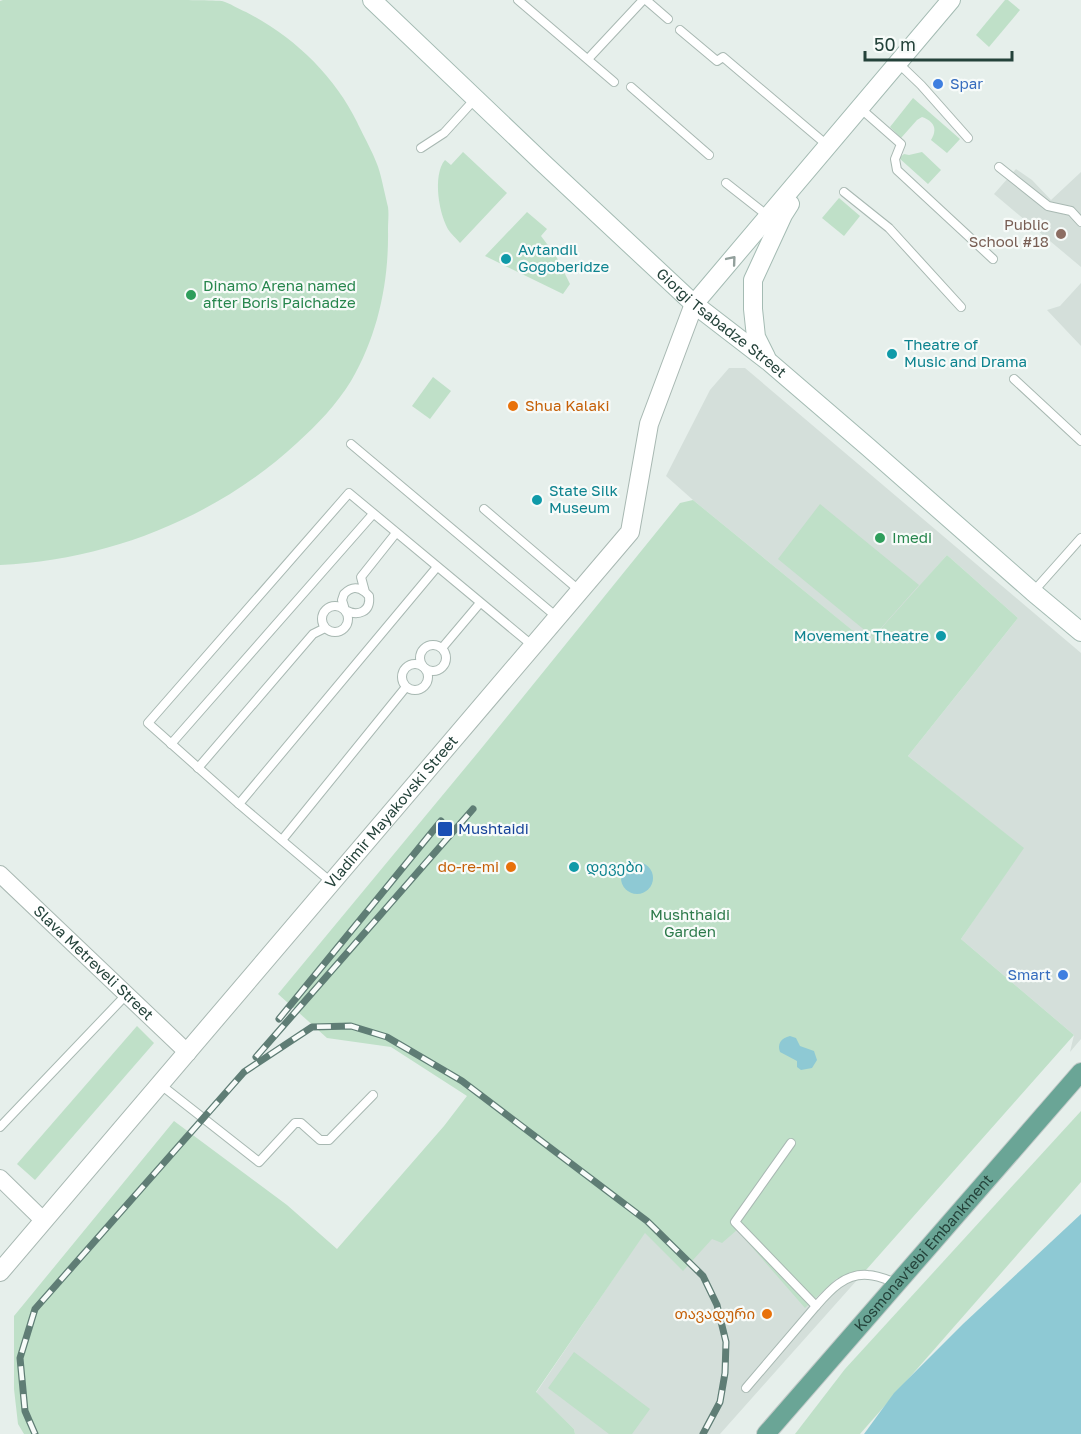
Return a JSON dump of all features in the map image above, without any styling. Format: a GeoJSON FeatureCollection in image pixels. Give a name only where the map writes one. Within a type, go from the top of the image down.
{"type":"FeatureCollection","features":[{"type":"Feature","properties":{"kind":"main road"},"geometry":{"type":"LineString","coordinates":[[768,361],[756,337],[753,280],[783,214],[827,145],[951,0]]}},
{"type":"Feature","properties":{"kind":"main road","name":"Giorgi Tsabadze Street"},"geometry":{"type":"LineString","coordinates":[[377,2],[476,99],[694,304],[768,361],[1081,632]]}},
{"type":"Feature","properties":{"kind":"main road","name":"Vladimir Mayakovski Street"},"geometry":{"type":"LineString","coordinates":[[0,1272],[630,532],[649,424],[694,304],[827,145]]}},
{"type":"Feature","properties":{"kind":"main road","name":"Kosmonavtebi Embankment"},"geometry":{"type":"LineString","coordinates":[[766,1434],[1081,1072]]}},
{"type":"Feature","properties":{"kind":"street","name":"Slava Metreveli Street"},"geometry":{"type":"LineString","coordinates":[[0,874],[188,1053]]}},
{"type":"Feature","properties":{"kind":"street"},"geometry":{"type":"LineString","coordinates":[[0,1178],[44,1221]]}},
{"type":"Feature","properties":{"kind":"lane"},"geometry":{"type":"LineString","coordinates":[[518,0],[614,82]]}},
{"type":"Feature","properties":{"kind":"lane"},"geometry":{"type":"LineString","coordinates":[[588,59],[645,0],[668,19]]}},
{"type":"Feature","properties":{"kind":"lane"},"geometry":{"type":"LineString","coordinates":[[680,30],[717,61],[723,57],[827,145]]}},
{"type":"Feature","properties":{"kind":"lane"},"geometry":{"type":"LineString","coordinates":[[898,63],[921,85],[968,138]]}},
{"type":"Feature","properties":{"kind":"lane"},"geometry":{"type":"LineString","coordinates":[[631,87],[709,155]]}},
{"type":"Feature","properties":{"kind":"lane"},"geometry":{"type":"LineString","coordinates":[[421,148],[444,134],[476,99]]}},
{"type":"Feature","properties":{"kind":"lane"},"geometry":{"type":"LineString","coordinates":[[860,108],[901,144],[895,159],[897,170],[993,259]]}},
{"type":"Feature","properties":{"kind":"lane"},"geometry":{"type":"LineString","coordinates":[[999,167],[1048,206],[1071,211],[1081,222]]}},
{"type":"Feature","properties":{"kind":"lane"},"geometry":{"type":"LineString","coordinates":[[726,183],[768,217]]}},
{"type":"Feature","properties":{"kind":"lane"},"geometry":{"type":"LineString","coordinates":[[844,192],[889,228],[961,307]]}},
{"type":"Feature","properties":{"kind":"lane"},"geometry":{"type":"LineString","coordinates":[[1014,379],[1081,441]]}},
{"type":"Feature","properties":{"kind":"lane"},"geometry":{"type":"LineString","coordinates":[[351,444],[558,618]]}},
{"type":"Feature","properties":{"kind":"lane"},"geometry":{"type":"LineString","coordinates":[[332,883],[148,723],[349,493],[534,646]]}},
{"type":"Feature","properties":{"kind":"lane"},"geometry":{"type":"LineString","coordinates":[[484,509],[581,591]]}},
{"type":"Feature","properties":{"kind":"lane"},"geometry":{"type":"LineString","coordinates":[[171,744],[373,513]]}},
{"type":"Feature","properties":{"kind":"lane"},"geometry":{"type":"LineString","coordinates":[[365,592],[354,587],[344,594],[342,600],[345,610],[348,621],[342,630],[330,632],[325,628],[322,623],[323,611],[334,605],[340,606],[345,610],[352,614],[364,613],[370,602],[361,577],[396,534]]}},
{"type":"Feature","properties":{"kind":"lane"},"geometry":{"type":"LineString","coordinates":[[1033,592],[1081,537]]}},
{"type":"Feature","properties":{"kind":"lane"},"geometry":{"type":"LineString","coordinates":[[239,804],[437,567]]}},
{"type":"Feature","properties":{"kind":"lane"},"geometry":{"type":"LineString","coordinates":[[442,648],[480,603]]}},
{"type":"Feature","properties":{"kind":"lane"},"geometry":{"type":"LineString","coordinates":[[198,768],[313,634],[325,628]]}},
{"type":"Feature","properties":{"kind":"lane"},"geometry":{"type":"LineString","coordinates":[[442,648],[431,644],[422,651],[420,656],[424,667],[428,678],[422,688],[411,690],[406,687],[401,676],[403,670],[413,664],[424,667],[429,670],[440,669],[446,659],[442,648]]}},
{"type":"Feature","properties":{"kind":"lane"},"geometry":{"type":"LineString","coordinates":[[282,840],[406,687]]}},
{"type":"Feature","properties":{"kind":"lane"},"geometry":{"type":"LineString","coordinates":[[0,1127],[126,995]]}},
{"type":"Feature","properties":{"kind":"lane"},"geometry":{"type":"LineString","coordinates":[[161,1085],[259,1162],[295,1123],[301,1123],[320,1140],[329,1140],[373,1095]]}},
{"type":"Feature","properties":{"kind":"lane"},"geometry":{"type":"LineString","coordinates":[[791,1143],[735,1222],[816,1306]]}},
{"type":"Feature","properties":{"kind":"lane"},"geometry":{"type":"LineString","coordinates":[[746,1388],[834,1286],[850,1277],[868,1275],[897,1283]]}},
{"type":"Feature","properties":{"kind":"shaded area","name":"Public School #18"},"geometry":{"type":"Polygon","coordinates":[[[1016,169],[1032,180],[1051,200],[1081,172],[1081,267],[994,194],[1016,169]]]}},
{"type":"Feature","properties":{"kind":"shaded area"},"geometry":{"type":"Polygon","coordinates":[[[1081,283],[1081,346],[1047,310],[1060,306],[1081,283]]]}},
{"type":"Feature","properties":{"kind":"shaded area"},"geometry":{"type":"Polygon","coordinates":[[[729,368],[745,368],[1081,653],[1081,1039],[1070,1052],[1074,1035],[961,939],[1023,848],[908,756],[1018,618],[947,555],[869,644],[693,500],[666,476],[710,390],[729,368]]]}},
{"type":"Feature","properties":{"kind":"shaded area"},"geometry":{"type":"Polygon","coordinates":[[[737,1230],[836,1279],[866,1270],[720,1434],[575,1434],[574,1429],[536,1393],[645,1232],[712,1238],[737,1230]]]}},
{"type":"Feature","properties":{"kind":"green space"},"geometry":{"type":"Polygon","coordinates":[[[1005,0],[1020,10],[989,47],[976,35],[1005,0]]]}},
{"type":"Feature","properties":{"kind":"green space","name":"Dinamo Arena named after Boris Paichadze"},"geometry":{"type":"Polygon","coordinates":[[[0,1],[222,1],[263,22],[296,45],[310,58],[337,88],[348,105],[379,171],[388,207],[388,249],[384,288],[375,327],[351,381],[319,422],[266,469],[232,493],[197,513],[121,544],[41,561],[0,565],[0,1]]]}},
{"type":"Feature","properties":{"kind":"green space"},"geometry":{"type":"Polygon","coordinates":[[[913,98],[960,139],[947,153],[931,140],[934,126],[922,117],[901,138],[890,127],[913,98]]]}},
{"type":"Feature","properties":{"kind":"green space"},"geometry":{"type":"Polygon","coordinates":[[[463,152],[507,193],[460,243],[446,225],[440,207],[438,185],[441,167],[445,160],[451,165],[463,152]]]}},
{"type":"Feature","properties":{"kind":"green space"},"geometry":{"type":"Polygon","coordinates":[[[922,152],[941,170],[928,184],[899,158],[904,154],[922,152]]]}},
{"type":"Feature","properties":{"kind":"green space"},"geometry":{"type":"Polygon","coordinates":[[[839,198],[860,216],[844,236],[822,218],[839,198]]]}},
{"type":"Feature","properties":{"kind":"green space"},"geometry":{"type":"Polygon","coordinates":[[[527,212],[547,229],[541,236],[556,256],[570,284],[563,294],[485,256],[527,212]]]}},
{"type":"Feature","properties":{"kind":"green space"},"geometry":{"type":"Polygon","coordinates":[[[433,377],[451,391],[430,419],[412,406],[433,377]]]}},
{"type":"Feature","properties":{"kind":"green space","name":"Mushthaidi Garden"},"geometry":{"type":"Polygon","coordinates":[[[693,500],[868,643],[947,555],[1018,618],[908,756],[1024,848],[961,939],[1074,1035],[866,1270],[836,1279],[805,1308],[737,1230],[722,1243],[712,1239],[683,1271],[645,1233],[536,1392],[574,1429],[575,1434],[24,1434],[18,1424],[14,1389],[14,1316],[174,1121],[287,1205],[337,1249],[444,1126],[467,1096],[391,1047],[327,1038],[278,994],[680,503],[693,500]]]}},
{"type":"Feature","properties":{"kind":"green space"},"geometry":{"type":"Polygon","coordinates":[[[820,504],[919,585],[873,637],[778,559],[820,504]]]}},
{"type":"Feature","properties":{"kind":"green space"},"geometry":{"type":"Polygon","coordinates":[[[137,1026],[154,1043],[35,1180],[17,1164],[137,1026]]]}},
{"type":"Feature","properties":{"kind":"green space"},"geometry":{"type":"Polygon","coordinates":[[[1081,1111],[1081,1182],[860,1434],[795,1434],[845,1369],[1081,1111]]]}},
{"type":"Feature","properties":{"kind":"green space"},"geometry":{"type":"Polygon","coordinates":[[[574,1352],[650,1409],[632,1434],[609,1434],[548,1388],[574,1352]]]}},
{"type":"Feature","properties":{"kind":"water"},"geometry":{"type":"Polygon","coordinates":[[[637,862],[648,867],[653,878],[648,889],[637,894],[626,889],[621,878],[626,867],[637,862]]]}},
{"type":"Feature","properties":{"kind":"water"},"geometry":{"type":"Polygon","coordinates":[[[790,1036],[796,1038],[800,1046],[814,1051],[817,1060],[812,1068],[801,1070],[797,1067],[797,1061],[780,1052],[780,1042],[790,1036]]]}},
{"type":"Feature","properties":{"kind":"water"},"geometry":{"type":"Polygon","coordinates":[[[1081,1214],[1081,1434],[864,1434],[894,1393],[963,1324],[1081,1214]]]}},
{"type":"Feature","properties":{"kind":"railway"},"geometry":{"type":"LineString","coordinates":[[256,1057],[473,809]]}},
{"type":"Feature","properties":{"kind":"railway"},"geometry":{"type":"LineString","coordinates":[[279,1019],[441,821]]}},
{"type":"Feature","properties":{"kind":"railway"},"geometry":{"type":"LineString","coordinates":[[35,1434],[25,1411],[20,1358],[35,1309],[244,1072],[312,1027],[351,1026],[387,1037],[462,1081],[647,1221],[703,1276],[717,1305],[726,1342],[725,1373],[720,1402],[703,1434]]}},
{"type":"Feature","properties":{"kind":"place","name":"Spar"},"geometry":{"type":"Point","coordinates":[938,84]}},
{"type":"Feature","properties":{"kind":"place","name":"Public School #18"},"geometry":{"type":"Point","coordinates":[1061,234]}},
{"type":"Feature","properties":{"kind":"place","name":"Avtandil Gogoberidze"},"geometry":{"type":"Point","coordinates":[506,259]}},
{"type":"Feature","properties":{"kind":"place","name":"Dinamo Arena named after Boris Paichadze"},"geometry":{"type":"Point","coordinates":[191,295]}},
{"type":"Feature","properties":{"kind":"place","name":"Theatre of Music and Drama"},"geometry":{"type":"Point","coordinates":[892,354]}},
{"type":"Feature","properties":{"kind":"place","name":"Shua Kalaki"},"geometry":{"type":"Point","coordinates":[513,406]}},
{"type":"Feature","properties":{"kind":"place","name":"State Silk Museum"},"geometry":{"type":"Point","coordinates":[537,500]}},
{"type":"Feature","properties":{"kind":"place","name":"Imedi"},"geometry":{"type":"Point","coordinates":[880,538]}},
{"type":"Feature","properties":{"kind":"place","name":"Movement Theatre"},"geometry":{"type":"Point","coordinates":[941,636]}},
{"type":"Feature","properties":{"kind":"place","name":"Mushtaidi"},"geometry":{"type":"Point","coordinates":[445,829]}},
{"type":"Feature","properties":{"kind":"place","name":"do-re-mi"},"geometry":{"type":"Point","coordinates":[511,867]}},
{"type":"Feature","properties":{"kind":"place","name":"დევები"},"geometry":{"type":"Point","coordinates":[574,867]}},
{"type":"Feature","properties":{"kind":"place","name":"Smart"},"geometry":{"type":"Point","coordinates":[1063,975]}},
{"type":"Feature","properties":{"kind":"place","name":"თავადური"},"geometry":{"type":"Point","coordinates":[767,1314]}}]}
